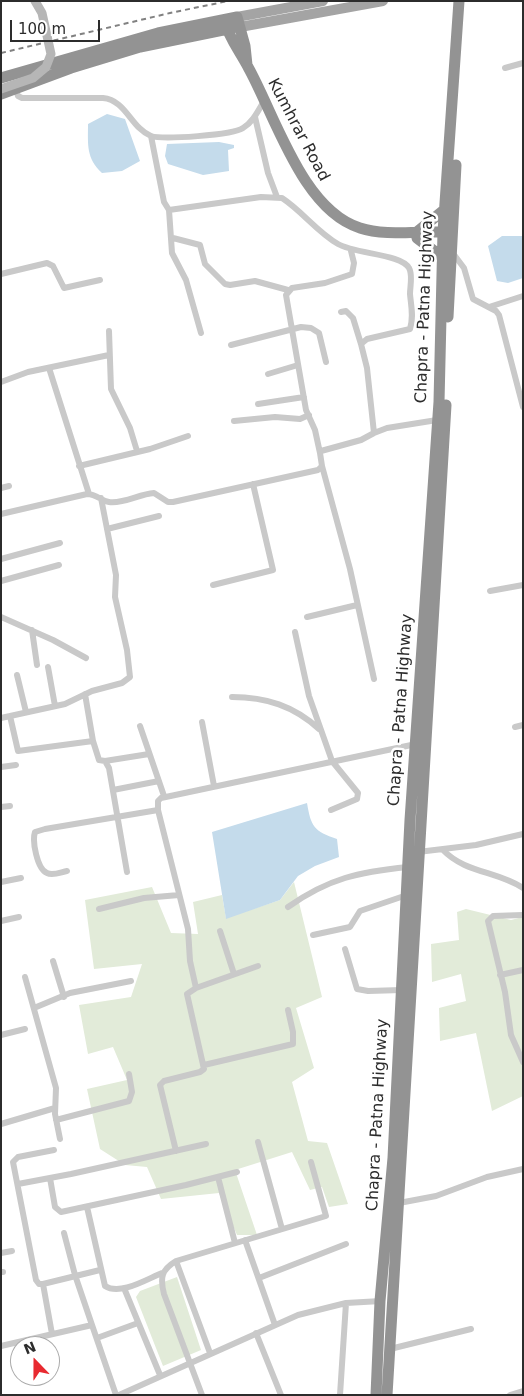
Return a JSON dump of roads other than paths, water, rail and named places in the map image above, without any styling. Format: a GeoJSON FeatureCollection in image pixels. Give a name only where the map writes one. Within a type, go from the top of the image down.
{"type":"FeatureCollection","features":[{"type":"Feature","properties":{"kind":"highway"},"geometry":{"type":"LineString","coordinates":[[459,1],[462,28]]}},
{"type":"Feature","properties":{"kind":"highway"},"geometry":{"type":"LineString","coordinates":[[462,28],[465,1]]}},
{"type":"Feature","properties":{"kind":"highway"},"geometry":{"type":"LineString","coordinates":[[1,78],[140,47],[238,22]]}},
{"type":"Feature","properties":{"kind":"highway","name":"Kumhrar Road"},"geometry":{"type":"LineString","coordinates":[[238,22],[245,46],[248,67]]}},
{"type":"Feature","properties":{"kind":"highway","name":"Kumhrar Road"},"geometry":{"type":"LineString","coordinates":[[225,24],[234,46],[248,67],[301,176],[321,202],[358,228],[371,231],[414,234],[447,242]]}},
{"type":"Feature","properties":{"kind":"highway","name":"Chapra - Patna Highway"},"geometry":{"type":"LineString","coordinates":[[387,1395],[446,406],[447,242],[444,210],[462,28]]}},
{"type":"Feature","properties":{"kind":"highway","name":"Chapra - Patna Highway"},"geometry":{"type":"LineString","coordinates":[[376,1395],[380,1301],[390,1206],[408,867],[462,28]]}},
{"type":"Feature","properties":{"kind":"highway"},"geometry":{"type":"LineString","coordinates":[[1,94],[16,90],[61,64]]}},
{"type":"Feature","properties":{"kind":"highway"},"geometry":{"type":"LineString","coordinates":[[414,234],[444,210]]}},
{"type":"Feature","properties":{"kind":"highway"},"geometry":{"type":"LineString","coordinates":[[414,234],[447,242]]}},
{"type":"Feature","properties":{"kind":"main road"},"geometry":{"type":"LineString","coordinates":[[1,89],[33,78],[46,67],[51,54],[42,13],[35,1]]}},
{"type":"Feature","properties":{"kind":"main road"},"geometry":{"type":"LineString","coordinates":[[238,22],[323,1]]}},
{"type":"Feature","properties":{"kind":"main road"},"geometry":{"type":"LineString","coordinates":[[238,22],[382,1]]}},
{"type":"Feature","properties":{"kind":"street"},"geometry":{"type":"LineString","coordinates":[[505,68],[523,63]]}},
{"type":"Feature","properties":{"kind":"street"},"geometry":{"type":"LineString","coordinates":[[16,90],[18,96],[22,98],[104,98],[115,101],[134,123],[151,136],[235,132],[246,127],[264,101]]}},
{"type":"Feature","properties":{"kind":"street"},"geometry":{"type":"LineString","coordinates":[[254,118],[268,173],[277,197]]}},
{"type":"Feature","properties":{"kind":"street"},"geometry":{"type":"LineString","coordinates":[[151,136],[164,202],[169,210],[174,259],[186,280],[201,333]]}},
{"type":"Feature","properties":{"kind":"street"},"geometry":{"type":"LineString","coordinates":[[169,210],[277,197],[287,201],[328,238],[351,251],[395,258],[406,263],[410,272],[412,316],[410,329],[367,339],[361,344]]}},
{"type":"Feature","properties":{"kind":"street"},"geometry":{"type":"LineString","coordinates":[[173,238],[200,245],[205,264],[225,284],[255,281],[288,290],[347,277],[352,274],[354,269],[351,251]]}},
{"type":"Feature","properties":{"kind":"street"},"geometry":{"type":"LineString","coordinates":[[447,242],[464,268],[473,299],[496,311],[502,320],[519,397],[523,406]]}},
{"type":"Feature","properties":{"kind":"street"},"geometry":{"type":"LineString","coordinates":[[1,274],[47,263],[53,266],[64,288],[100,280]]}},
{"type":"Feature","properties":{"kind":"street"},"geometry":{"type":"LineString","coordinates":[[288,290],[286,295],[291,329],[304,397],[315,430],[322,466],[340,526],[374,679]]}},
{"type":"Feature","properties":{"kind":"street"},"geometry":{"type":"LineString","coordinates":[[489,307],[523,296]]}},
{"type":"Feature","properties":{"kind":"street"},"geometry":{"type":"LineString","coordinates":[[341,312],[346,311],[351,314],[361,344],[367,368],[374,433]]}},
{"type":"Feature","properties":{"kind":"street"},"geometry":{"type":"LineString","coordinates":[[231,345],[301,327],[316,329],[320,337],[326,362]]}},
{"type":"Feature","properties":{"kind":"street"},"geometry":{"type":"LineString","coordinates":[[109,331],[111,389],[130,428],[137,451]]}},
{"type":"Feature","properties":{"kind":"street"},"geometry":{"type":"LineString","coordinates":[[1,382],[28,372],[110,355]]}},
{"type":"Feature","properties":{"kind":"street"},"geometry":{"type":"LineString","coordinates":[[268,374],[298,365]]}},
{"type":"Feature","properties":{"kind":"street"},"geometry":{"type":"LineString","coordinates":[[48,368],[89,494]]}},
{"type":"Feature","properties":{"kind":"street"},"geometry":{"type":"LineString","coordinates":[[258,404],[304,397]]}},
{"type":"Feature","properties":{"kind":"street"},"geometry":{"type":"LineString","coordinates":[[234,421],[275,417],[300,418],[309,415]]}},
{"type":"Feature","properties":{"kind":"street"},"geometry":{"type":"LineString","coordinates":[[320,453],[333,447],[362,440],[387,428],[437,420]]}},
{"type":"Feature","properties":{"kind":"street"},"geometry":{"type":"LineString","coordinates":[[79,466],[150,449],[188,436]]}},
{"type":"Feature","properties":{"kind":"street"},"geometry":{"type":"LineString","coordinates":[[1,514],[89,494],[101,497],[105,501],[116,502],[154,493],[168,502],[173,502],[318,470],[322,466]]}},
{"type":"Feature","properties":{"kind":"street"},"geometry":{"type":"LineString","coordinates":[[213,585],[273,570],[254,484]]}},
{"type":"Feature","properties":{"kind":"street"},"geometry":{"type":"LineString","coordinates":[[1,488],[9,486]]}},
{"type":"Feature","properties":{"kind":"street"},"geometry":{"type":"LineString","coordinates":[[1,718],[55,706],[122,682],[130,677],[130,667],[115,597],[117,582],[101,497]]}},
{"type":"Feature","properties":{"kind":"street"},"geometry":{"type":"LineString","coordinates":[[107,529],[159,516]]}},
{"type":"Feature","properties":{"kind":"street"},"geometry":{"type":"LineString","coordinates":[[1,559],[60,543]]}},
{"type":"Feature","properties":{"kind":"street"},"geometry":{"type":"LineString","coordinates":[[1,581],[59,565]]}},
{"type":"Feature","properties":{"kind":"street"},"geometry":{"type":"LineString","coordinates":[[490,591],[523,585]]}},
{"type":"Feature","properties":{"kind":"street"},"geometry":{"type":"LineString","coordinates":[[307,617],[357,605]]}},
{"type":"Feature","properties":{"kind":"street"},"geometry":{"type":"LineString","coordinates":[[1,617],[32,630],[86,658]]}},
{"type":"Feature","properties":{"kind":"street"},"geometry":{"type":"LineString","coordinates":[[32,630],[37,665]]}},
{"type":"Feature","properties":{"kind":"street"},"geometry":{"type":"LineString","coordinates":[[295,632],[309,696],[332,761],[353,784],[359,796],[352,803],[331,810]]}},
{"type":"Feature","properties":{"kind":"street"},"geometry":{"type":"LineString","coordinates":[[48,668],[55,706]]}},
{"type":"Feature","properties":{"kind":"street"},"geometry":{"type":"LineString","coordinates":[[16,675],[26,712]]}},
{"type":"Feature","properties":{"kind":"street"},"geometry":{"type":"LineString","coordinates":[[85,694],[93,741],[99,760],[105,762],[149,754]]}},
{"type":"Feature","properties":{"kind":"street"},"geometry":{"type":"LineString","coordinates":[[232,698],[263,699],[284,706],[304,716],[320,730]]}},
{"type":"Feature","properties":{"kind":"street"},"geometry":{"type":"LineString","coordinates":[[10,716],[18,751],[93,741]]}},
{"type":"Feature","properties":{"kind":"street"},"geometry":{"type":"LineString","coordinates":[[202,722],[214,786]]}},
{"type":"Feature","properties":{"kind":"street"},"geometry":{"type":"LineString","coordinates":[[140,726],[164,796]]}},
{"type":"Feature","properties":{"kind":"street"},"geometry":{"type":"LineString","coordinates":[[196,988],[190,961],[189,933],[158,810],[158,801],[164,796],[416,744]]}},
{"type":"Feature","properties":{"kind":"street"},"geometry":{"type":"LineString","coordinates":[[105,762],[110,768],[128,872]]}},
{"type":"Feature","properties":{"kind":"street"},"geometry":{"type":"LineString","coordinates":[[1,767],[16,765]]}},
{"type":"Feature","properties":{"kind":"street"},"geometry":{"type":"LineString","coordinates":[[113,790],[159,781]]}},
{"type":"Feature","properties":{"kind":"street"},"geometry":{"type":"LineString","coordinates":[[1,807],[10,806]]}},
{"type":"Feature","properties":{"kind":"street"},"geometry":{"type":"LineString","coordinates":[[67,871],[49,874],[45,872],[37,856],[35,832],[45,828],[158,810]]}},
{"type":"Feature","properties":{"kind":"street"},"geometry":{"type":"LineString","coordinates":[[418,852],[476,845],[523,834]]}},
{"type":"Feature","properties":{"kind":"street"},"geometry":{"type":"LineString","coordinates":[[443,850],[461,865],[510,881],[523,888]]}},
{"type":"Feature","properties":{"kind":"street"},"geometry":{"type":"LineString","coordinates":[[288,906],[307,893],[336,879],[360,872],[408,867]]}},
{"type":"Feature","properties":{"kind":"street"},"geometry":{"type":"LineString","coordinates":[[1,882],[21,878]]}},
{"type":"Feature","properties":{"kind":"street"},"geometry":{"type":"LineString","coordinates":[[99,909],[144,898],[179,895]]}},
{"type":"Feature","properties":{"kind":"street"},"geometry":{"type":"LineString","coordinates":[[313,935],[347,928],[352,925],[360,911],[407,895]]}},
{"type":"Feature","properties":{"kind":"street"},"geometry":{"type":"LineString","coordinates":[[523,914],[500,915],[489,918],[511,1036],[523,1062]]}},
{"type":"Feature","properties":{"kind":"street"},"geometry":{"type":"LineString","coordinates":[[1,920],[19,917]]}},
{"type":"Feature","properties":{"kind":"street"},"geometry":{"type":"LineString","coordinates":[[220,931],[234,974]]}},
{"type":"Feature","properties":{"kind":"street"},"geometry":{"type":"LineString","coordinates":[[345,949],[357,989],[368,991],[402,990]]}},
{"type":"Feature","properties":{"kind":"street"},"geometry":{"type":"LineString","coordinates":[[53,961],[64,997]]}},
{"type":"Feature","properties":{"kind":"street"},"geometry":{"type":"LineString","coordinates":[[176,1151],[160,1085],[164,1081],[200,1072],[204,1065],[187,997],[189,992],[258,966]]}},
{"type":"Feature","properties":{"kind":"street"},"geometry":{"type":"LineString","coordinates":[[500,975],[523,970]]}},
{"type":"Feature","properties":{"kind":"street"},"geometry":{"type":"LineString","coordinates":[[25,977],[56,1088],[55,1108],[60,1139]]}},
{"type":"Feature","properties":{"kind":"street"},"geometry":{"type":"LineString","coordinates":[[34,1008],[74,992],[130,981]]}},
{"type":"Feature","properties":{"kind":"street"},"geometry":{"type":"LineString","coordinates":[[204,1065],[293,1044],[293,1032],[288,1010]]}},
{"type":"Feature","properties":{"kind":"street"},"geometry":{"type":"LineString","coordinates":[[1,1035],[24,1029]]}},
{"type":"Feature","properties":{"kind":"street"},"geometry":{"type":"LineString","coordinates":[[56,1120],[129,1101],[132,1092],[129,1074]]}},
{"type":"Feature","properties":{"kind":"street"},"geometry":{"type":"LineString","coordinates":[[1,1124],[55,1108]]}},
{"type":"Feature","properties":{"kind":"street"},"geometry":{"type":"LineString","coordinates":[[258,1142],[282,1229]]}},
{"type":"Feature","properties":{"kind":"street"},"geometry":{"type":"LineString","coordinates":[[18,1184],[206,1144]]}},
{"type":"Feature","properties":{"kind":"street"},"geometry":{"type":"LineString","coordinates":[[54,1150],[16,1158],[13,1162],[37,1283],[43,1284],[100,1270]]}},
{"type":"Feature","properties":{"kind":"street"},"geometry":{"type":"LineString","coordinates":[[202,1395],[188,1363],[164,1294],[161,1281],[162,1273],[166,1267],[176,1261],[326,1216],[311,1162]]}},
{"type":"Feature","properties":{"kind":"street"},"geometry":{"type":"LineString","coordinates":[[399,1203],[442,1194],[487,1177],[523,1169]]}},
{"type":"Feature","properties":{"kind":"street"},"geometry":{"type":"LineString","coordinates":[[50,1178],[56,1210],[61,1212],[237,1172]]}},
{"type":"Feature","properties":{"kind":"street"},"geometry":{"type":"LineString","coordinates":[[218,1177],[235,1243]]}},
{"type":"Feature","properties":{"kind":"street"},"geometry":{"type":"LineString","coordinates":[[88,1207],[100,1270],[105,1286],[108,1288],[124,1288],[162,1273]]}},
{"type":"Feature","properties":{"kind":"street"},"geometry":{"type":"LineString","coordinates":[[64,1233],[75,1275],[117,1395],[298,1315],[346,1303],[393,1300]]}},
{"type":"Feature","properties":{"kind":"street"},"geometry":{"type":"LineString","coordinates":[[246,1240],[274,1325]]}},
{"type":"Feature","properties":{"kind":"street"},"geometry":{"type":"LineString","coordinates":[[259,1278],[346,1244]]}},
{"type":"Feature","properties":{"kind":"street"},"geometry":{"type":"LineString","coordinates":[[1,1253],[12,1251]]}},
{"type":"Feature","properties":{"kind":"street"},"geometry":{"type":"LineString","coordinates":[[176,1261],[210,1353]]}},
{"type":"Feature","properties":{"kind":"street"},"geometry":{"type":"LineString","coordinates":[[43,1284],[52,1334]]}},
{"type":"Feature","properties":{"kind":"street"},"geometry":{"type":"LineString","coordinates":[[124,1288],[160,1375]]}},
{"type":"Feature","properties":{"kind":"street"},"geometry":{"type":"LineString","coordinates":[[340,1395],[346,1303]]}},
{"type":"Feature","properties":{"kind":"street"},"geometry":{"type":"LineString","coordinates":[[97,1338],[138,1323]]}},
{"type":"Feature","properties":{"kind":"street"},"geometry":{"type":"LineString","coordinates":[[1,1346],[92,1325]]}},
{"type":"Feature","properties":{"kind":"street"},"geometry":{"type":"LineString","coordinates":[[390,1349],[471,1328]]}},
{"type":"Feature","properties":{"kind":"street"},"geometry":{"type":"LineString","coordinates":[[256,1333],[281,1395]]}},
{"type":"Feature","properties":{"kind":"street"},"geometry":{"type":"LineString","coordinates":[[510,1395],[523,1390]]}},
{"type":"Feature","properties":{"kind":"water"},"geometry":{"type":"Polygon","coordinates":[[[107,114],[125,119],[140,161],[122,171],[102,173],[93,162],[89,151],[88,124],[107,114]]]}},
{"type":"Feature","properties":{"kind":"water"},"geometry":{"type":"Polygon","coordinates":[[[219,142],[234,145],[234,148],[228,150],[229,171],[203,175],[168,164],[165,156],[167,144],[219,142]]]}},
{"type":"Feature","properties":{"kind":"water"},"geometry":{"type":"Polygon","coordinates":[[[502,236],[523,236],[523,278],[508,283],[497,281],[488,246],[502,236]]]}},
{"type":"Feature","properties":{"kind":"water"},"geometry":{"type":"Polygon","coordinates":[[[307,803],[310,818],[315,827],[337,839],[339,857],[315,866],[298,876],[280,900],[226,919],[212,832],[307,803]]]}},
{"type":"Feature","properties":{"kind":"railway"},"geometry":{"type":"LineString","coordinates":[[1,53],[228,1]]}}]}
